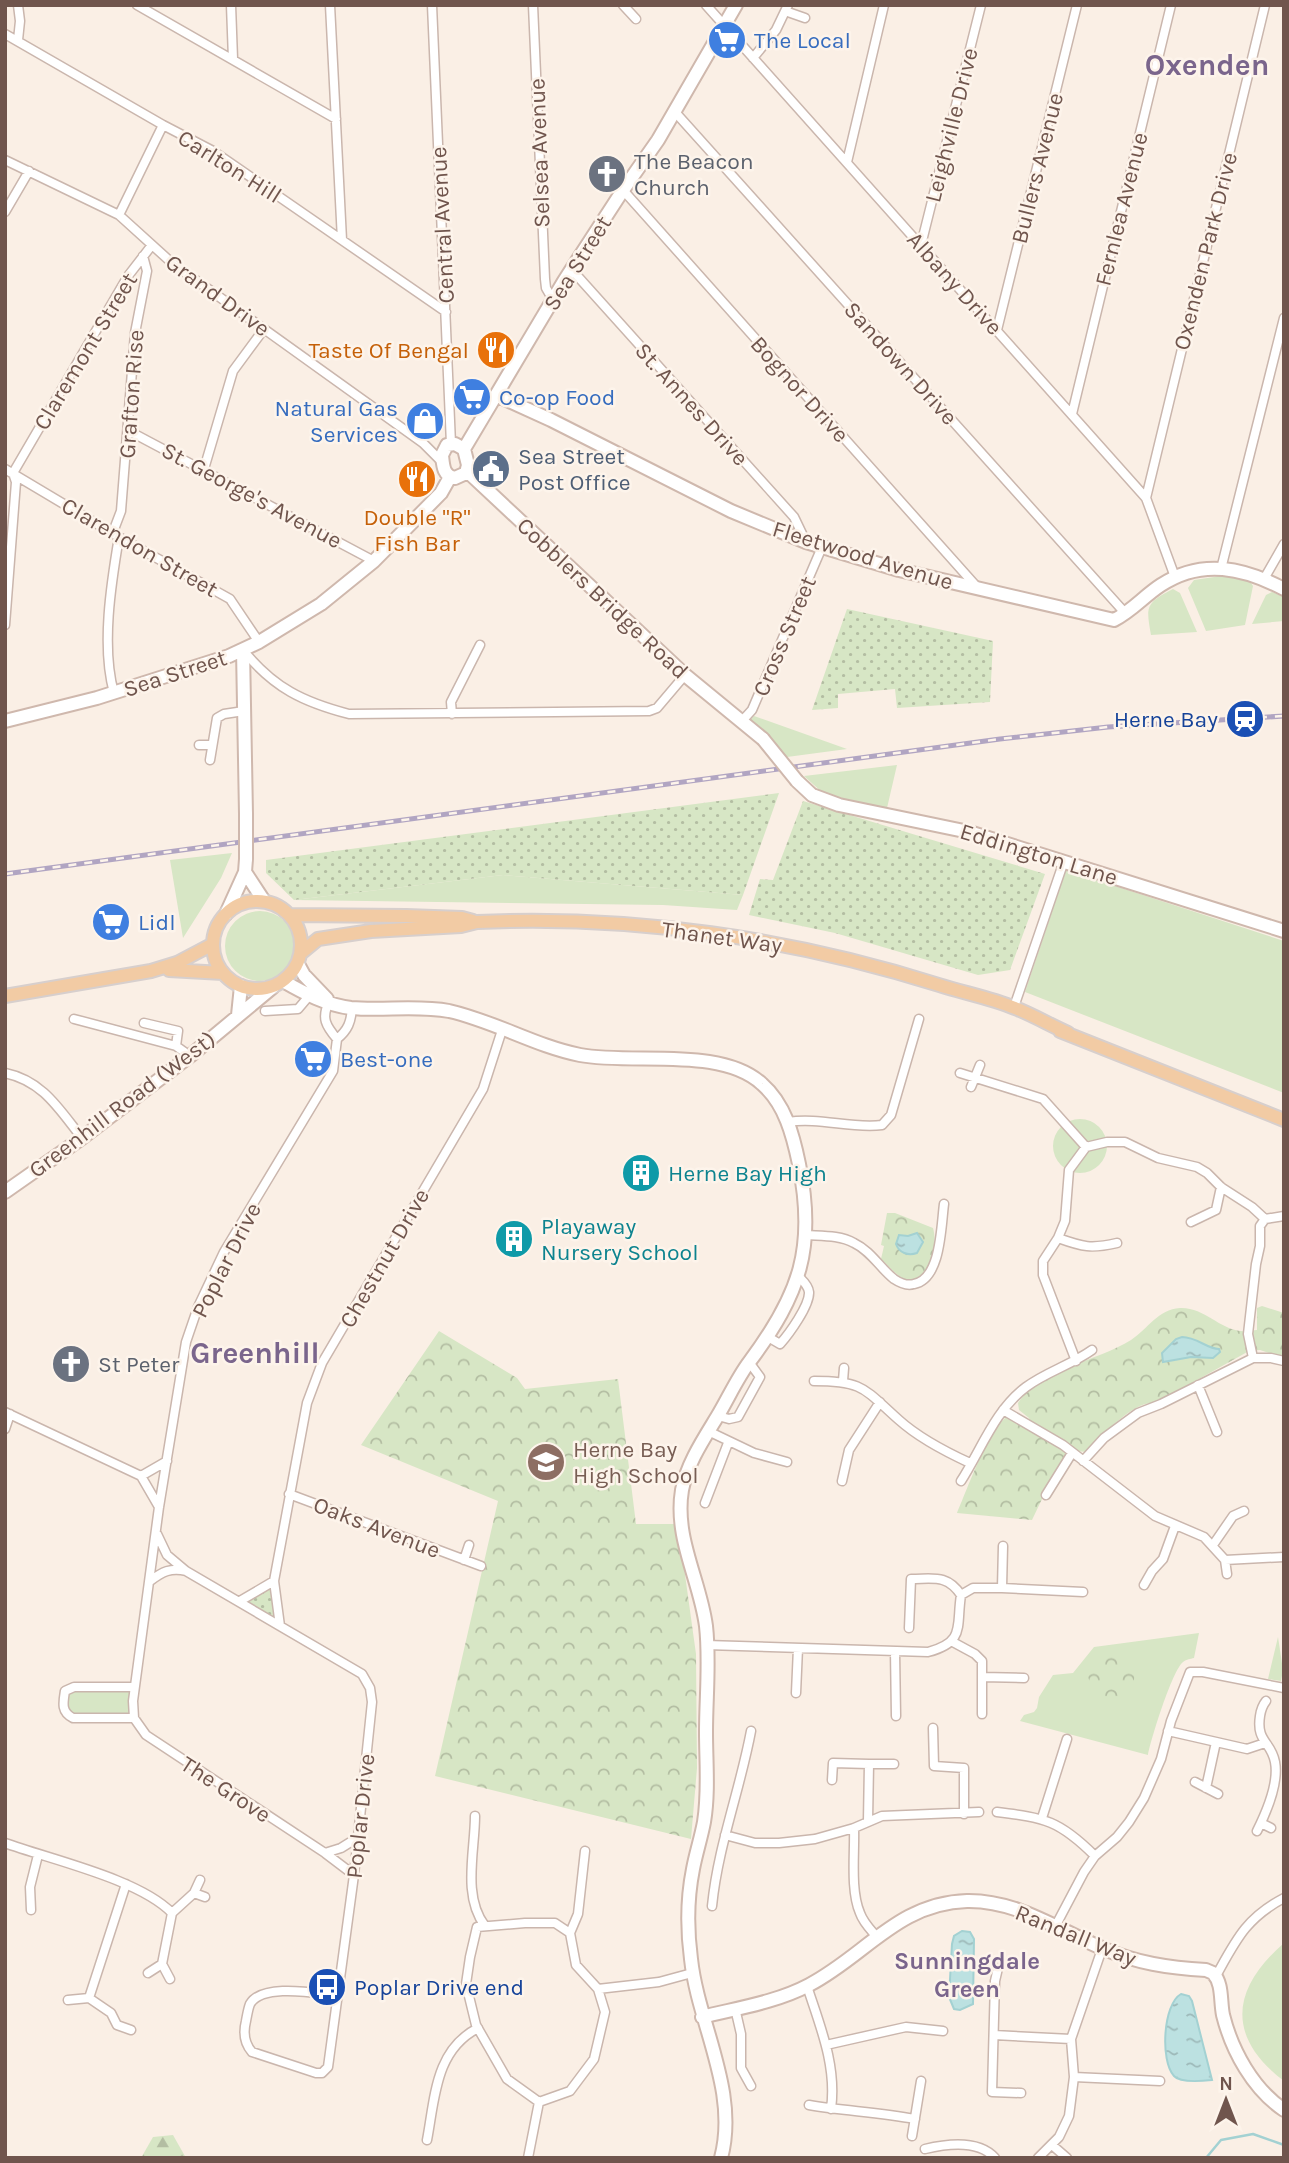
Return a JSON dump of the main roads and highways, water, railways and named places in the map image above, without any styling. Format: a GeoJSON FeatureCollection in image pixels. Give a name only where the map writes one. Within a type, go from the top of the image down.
{"type":"FeatureCollection","features":[{"type":"Feature","properties":{"kind":"main road"},"geometry":{"type":"LineString","coordinates":[[264,901],[290,915],[298,926],[302,939],[300,958],[278,984],[252,989],[241,986],[223,973],[217,964],[213,944],[215,933],[226,914],[243,903],[264,901]]}},
{"type":"Feature","properties":{"kind":"main road","name":"Thanet Way"},"geometry":{"type":"LineString","coordinates":[[290,915],[462,918],[477,922],[599,923],[682,929],[737,937],[860,962],[1014,1007],[1068,1034]]}},
{"type":"Feature","properties":{"kind":"main road","name":"Thanet Way"},"geometry":{"type":"LineString","coordinates":[[300,958],[318,939],[382,930],[461,926],[477,922]]}},
{"type":"Feature","properties":{"kind":"main road"},"geometry":{"type":"LineString","coordinates":[[5,996],[151,971],[177,963],[213,944]]}},
{"type":"Feature","properties":{"kind":"main road"},"geometry":{"type":"LineString","coordinates":[[151,971],[223,973]]}},
{"type":"Feature","properties":{"kind":"main road","name":"Thanet Way"},"geometry":{"type":"LineString","coordinates":[[961,992],[1010,1015],[1068,1034],[1284,1120]]}},
{"type":"Feature","properties":{"kind":"water"},"geometry":{"type":"Polygon","coordinates":[[[917,1233],[923,1242],[917,1253],[907,1254],[899,1250],[896,1244],[899,1235],[917,1233]]]}},
{"type":"Feature","properties":{"kind":"water"},"geometry":{"type":"Polygon","coordinates":[[[1182,1337],[1219,1349],[1220,1352],[1213,1358],[1191,1357],[1163,1362],[1162,1353],[1176,1339],[1182,1337]]]}},
{"type":"Feature","properties":{"kind":"water"},"geometry":{"type":"Polygon","coordinates":[[[962,1931],[970,1932],[974,1939],[973,2004],[960,2010],[954,2009],[949,1997],[952,1944],[954,1936],[962,1931]]]}},
{"type":"Feature","properties":{"kind":"water"},"geometry":{"type":"Polygon","coordinates":[[[1181,1994],[1189,1996],[1192,2001],[1212,2080],[1181,2080],[1174,2076],[1170,2069],[1165,2046],[1167,2020],[1170,2009],[1181,1994]]]}},
{"type":"Feature","properties":{"kind":"waterway"},"geometry":{"type":"LineString","coordinates":[[1206,2158],[1221,2140],[1253,2134],[1284,2145]]}},
{"type":"Feature","properties":{"kind":"railway"},"geometry":{"type":"LineString","coordinates":[[5,874],[1000,739],[1108,727],[1284,716]]}},
{"type":"Feature","properties":{"kind":"place","name":"The Local"},"geometry":{"type":"Point","coordinates":[727,40]}},
{"type":"Feature","properties":{"kind":"place","name":"The Beacon Church"},"geometry":{"type":"Point","coordinates":[607,174]}},
{"type":"Feature","properties":{"kind":"place","name":"Taste Of Bengal"},"geometry":{"type":"Point","coordinates":[496,350]}},
{"type":"Feature","properties":{"kind":"place","name":"Co-op Food"},"geometry":{"type":"Point","coordinates":[472,397]}},
{"type":"Feature","properties":{"kind":"place","name":"Natural Gas Services"},"geometry":{"type":"Point","coordinates":[425,421]}},
{"type":"Feature","properties":{"kind":"place","name":"Sea Street Post Office"},"geometry":{"type":"Point","coordinates":[491,469]}},
{"type":"Feature","properties":{"kind":"place","name":"Double \"R\" Fish Bar"},"geometry":{"type":"Point","coordinates":[417,479]}},
{"type":"Feature","properties":{"kind":"place","name":"Herne Bay"},"geometry":{"type":"Point","coordinates":[1245,719]}},
{"type":"Feature","properties":{"kind":"place","name":"Lidl"},"geometry":{"type":"Point","coordinates":[111,922]}},
{"type":"Feature","properties":{"kind":"place","name":"Best-one"},"geometry":{"type":"Point","coordinates":[313,1059]}},
{"type":"Feature","properties":{"kind":"place","name":"Herne Bay High"},"geometry":{"type":"Point","coordinates":[641,1173]}},
{"type":"Feature","properties":{"kind":"place","name":"Playaway Nursery School"},"geometry":{"type":"Point","coordinates":[514,1239]}},
{"type":"Feature","properties":{"kind":"place","name":"St Peter"},"geometry":{"type":"Point","coordinates":[71,1364]}},
{"type":"Feature","properties":{"kind":"place","name":"Herne Bay High School"},"geometry":{"type":"Point","coordinates":[546,1462]}},
{"type":"Feature","properties":{"kind":"place","name":"Poplar Drive end"},"geometry":{"type":"Point","coordinates":[327,1987]}},
{"type":"Feature","properties":{"kind":"district","name":"Oxenden"},"geometry":{"type":"Point","coordinates":[1207,65]}},
{"type":"Feature","properties":{"kind":"district","name":"Greenhill"},"geometry":{"type":"Point","coordinates":[255,1353]}},
{"type":"Feature","properties":{"kind":"district","name":"Sunningdale Green"},"geometry":{"type":"Point","coordinates":[967,1975]}}]}
